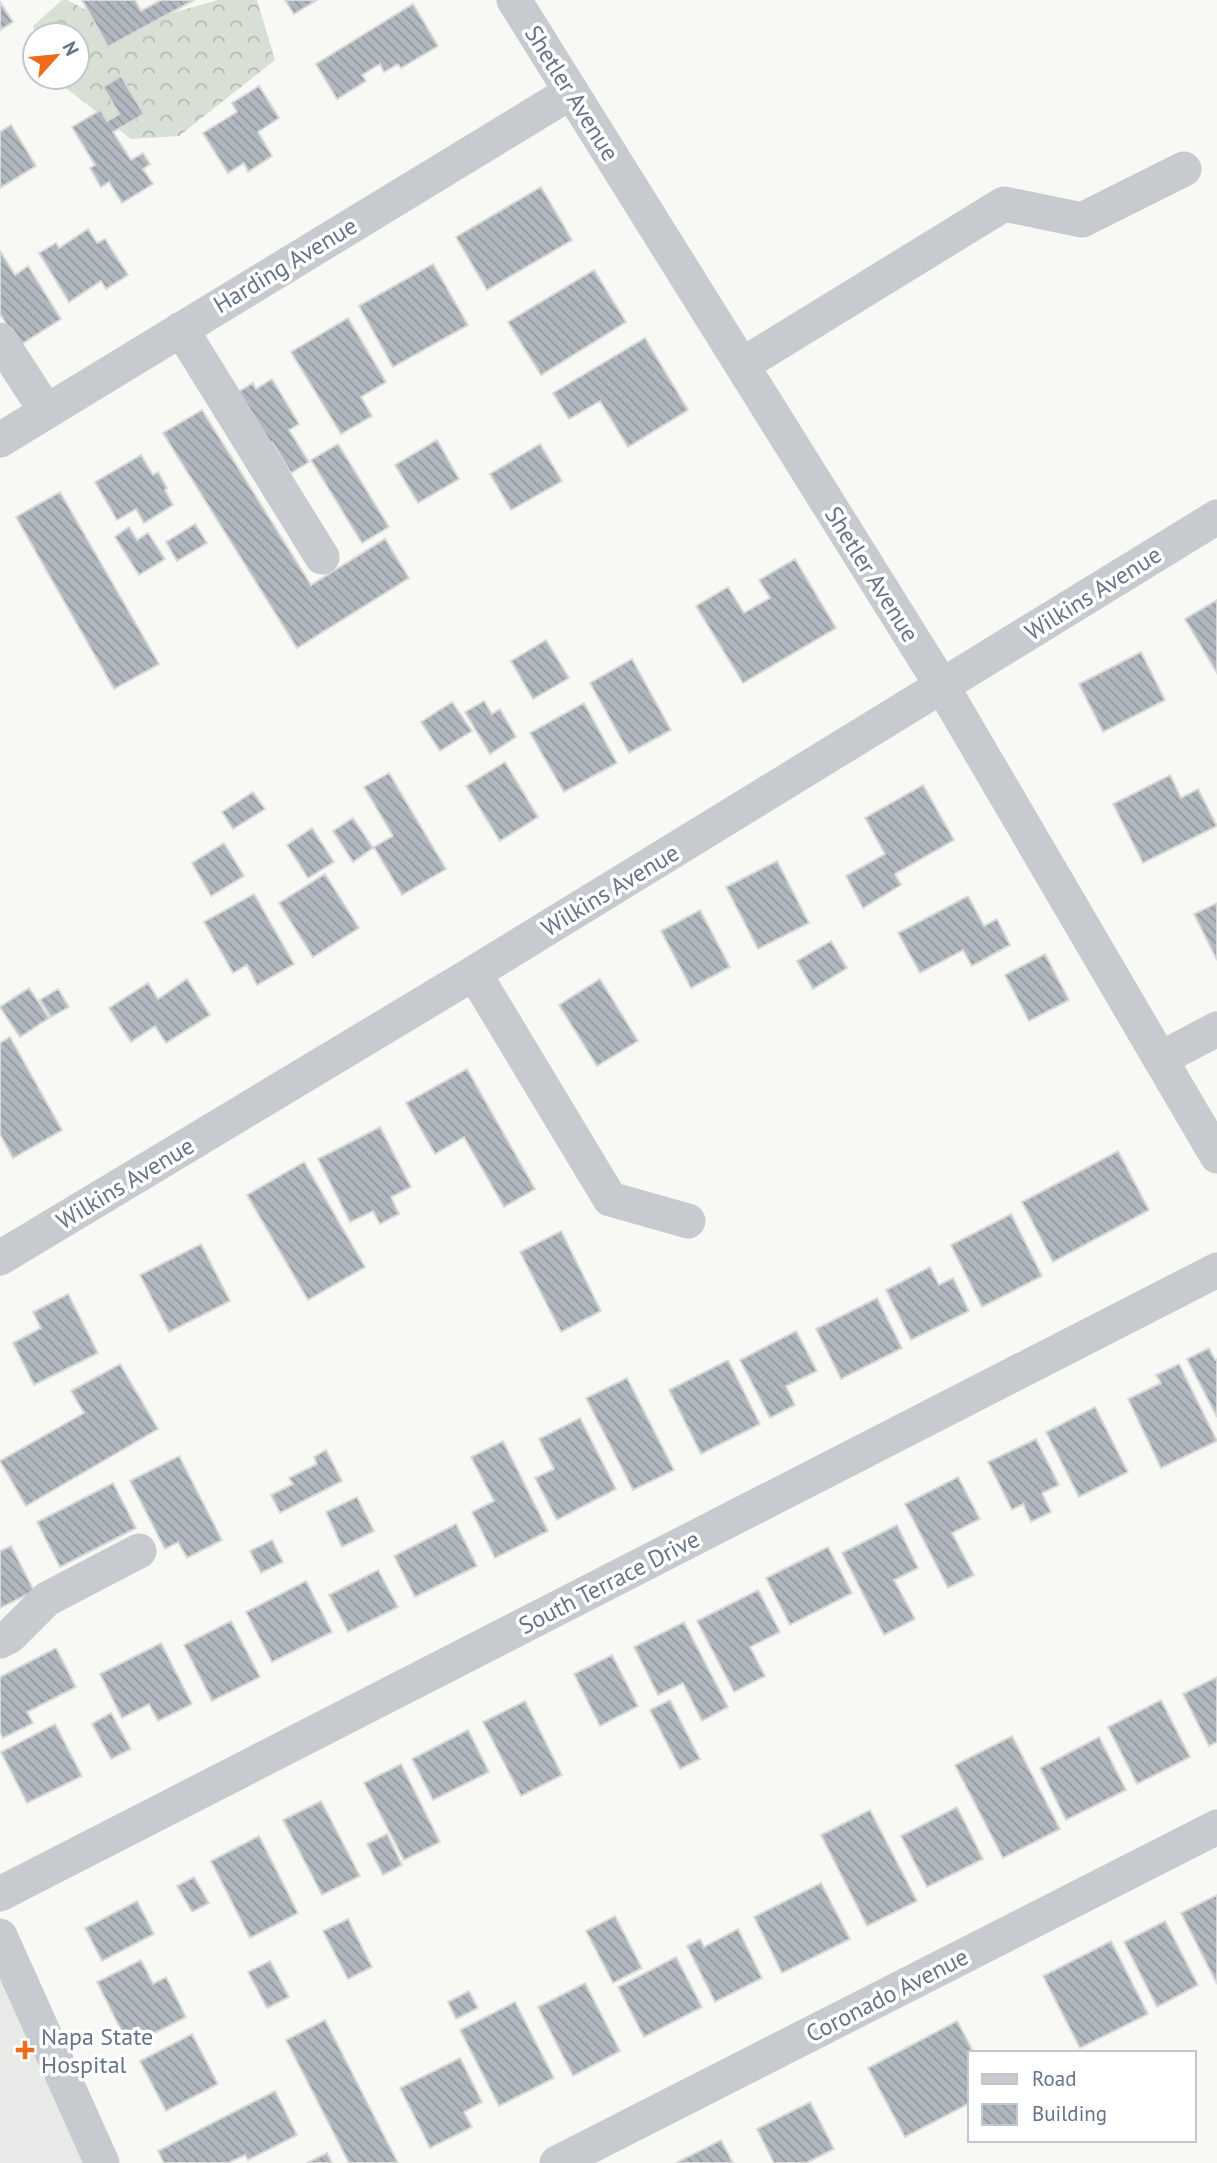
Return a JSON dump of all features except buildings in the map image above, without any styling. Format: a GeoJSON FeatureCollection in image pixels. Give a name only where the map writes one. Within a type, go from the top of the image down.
{"type":"FeatureCollection","features":[{"type":"Feature","properties":{"kind":"street","name":"Shetler Avenue"},"geometry":{"type":"LineString","coordinates":[[514,0],[942,686],[1217,1156]]}},
{"type":"Feature","properties":{"kind":"street","name":"Harding Avenue"},"geometry":{"type":"LineString","coordinates":[[0,440],[571,92]]}},
{"type":"Feature","properties":{"kind":"street"},"geometry":{"type":"LineString","coordinates":[[742,365],[1004,204],[1083,220],[1184,169]]}},
{"type":"Feature","properties":{"kind":"street"},"geometry":{"type":"LineString","coordinates":[[181,329],[322,557]]}},
{"type":"Feature","properties":{"kind":"street"},"geometry":{"type":"LineString","coordinates":[[0,340],[46,411]]}},
{"type":"Feature","properties":{"kind":"street","name":"Wilkins Avenue"},"geometry":{"type":"LineString","coordinates":[[0,1258],[474,973],[1217,517]]}},
{"type":"Feature","properties":{"kind":"street"},"geometry":{"type":"LineString","coordinates":[[474,973],[610,1199],[688,1221]]}},
{"type":"Feature","properties":{"kind":"street"},"geometry":{"type":"LineString","coordinates":[[1160,1059],[1217,1029]]}},
{"type":"Feature","properties":{"kind":"street","name":"South Terrace Drive"},"geometry":{"type":"LineString","coordinates":[[0,1894],[1217,1270]]}},
{"type":"Feature","properties":{"kind":"street"},"geometry":{"type":"LineString","coordinates":[[0,1641],[10,1636],[47,1599],[139,1551]]}},
{"type":"Feature","properties":{"kind":"street","name":"Coronado Avenue"},"geometry":{"type":"LineString","coordinates":[[577,2158],[1217,1828]]}},
{"type":"Feature","properties":{"kind":"street"},"geometry":{"type":"LineString","coordinates":[[0,1936],[102,2163]]}},
{"type":"Feature","properties":{"kind":"shaded area","name":"Napa State Hospital"},"geometry":{"type":"Polygon","coordinates":[[[0,1936],[102,2163],[0,2163],[0,1936]]]}},
{"type":"Feature","properties":{"kind":"green space"},"geometry":{"type":"Polygon","coordinates":[[[62,0],[67,0],[120,28],[218,0],[257,0],[275,60],[179,136],[131,139],[70,91],[91,91],[91,21],[39,21],[62,0]]]}},
{"type":"Feature","properties":{"kind":"place","name":"Napa State Hospital"},"geometry":{"type":"Point","coordinates":[25,2050]}}]}
